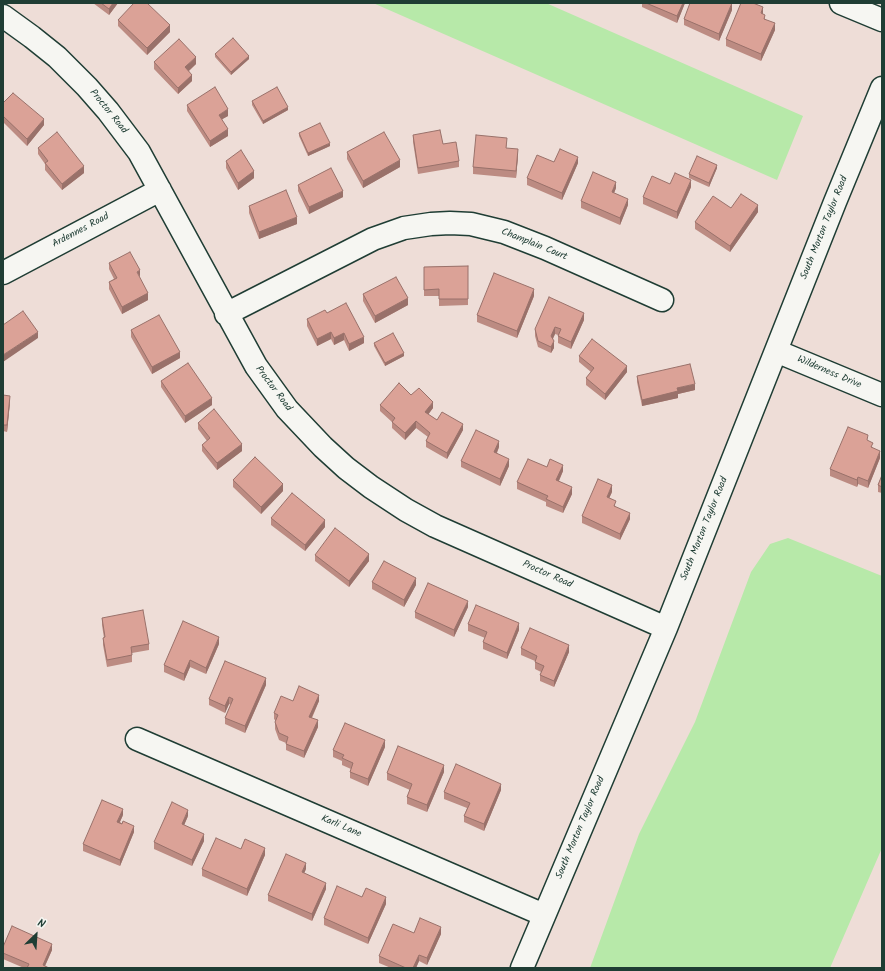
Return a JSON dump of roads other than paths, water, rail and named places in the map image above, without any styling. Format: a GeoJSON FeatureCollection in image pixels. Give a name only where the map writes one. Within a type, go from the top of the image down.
{"type":"FeatureCollection","features":[{"type":"Feature","properties":{"kind":"street"},"geometry":{"type":"LineString","coordinates":[[841,3],[882,20]]}},
{"type":"Feature","properties":{"kind":"street","name":"Proctor Road"},"geometry":{"type":"LineString","coordinates":[[3,16],[44,47],[87,87],[108,111],[139,152],[226,314],[256,366],[287,409],[323,447],[346,468],[371,487],[406,510],[436,526],[666,628]]}},
{"type":"Feature","properties":{"kind":"street","name":"South Morton Taylor Road"},"geometry":{"type":"LineString","coordinates":[[522,968],[666,628],[882,88]]}},
{"type":"Feature","properties":{"kind":"street","name":"Ardennes Road"},"geometry":{"type":"LineString","coordinates":[[3,273],[160,190]]}},
{"type":"Feature","properties":{"kind":"street","name":"Champlain Court"},"geometry":{"type":"LineString","coordinates":[[226,314],[373,239],[404,228],[450,223],[471,224],[504,232],[552,251],[662,300]]}},
{"type":"Feature","properties":{"kind":"street","name":"Wilderness Drive"},"geometry":{"type":"LineString","coordinates":[[776,351],[882,395]]}},
{"type":"Feature","properties":{"kind":"street","name":"Karli Lane"},"geometry":{"type":"LineString","coordinates":[[137,739],[544,915]]}}]}
